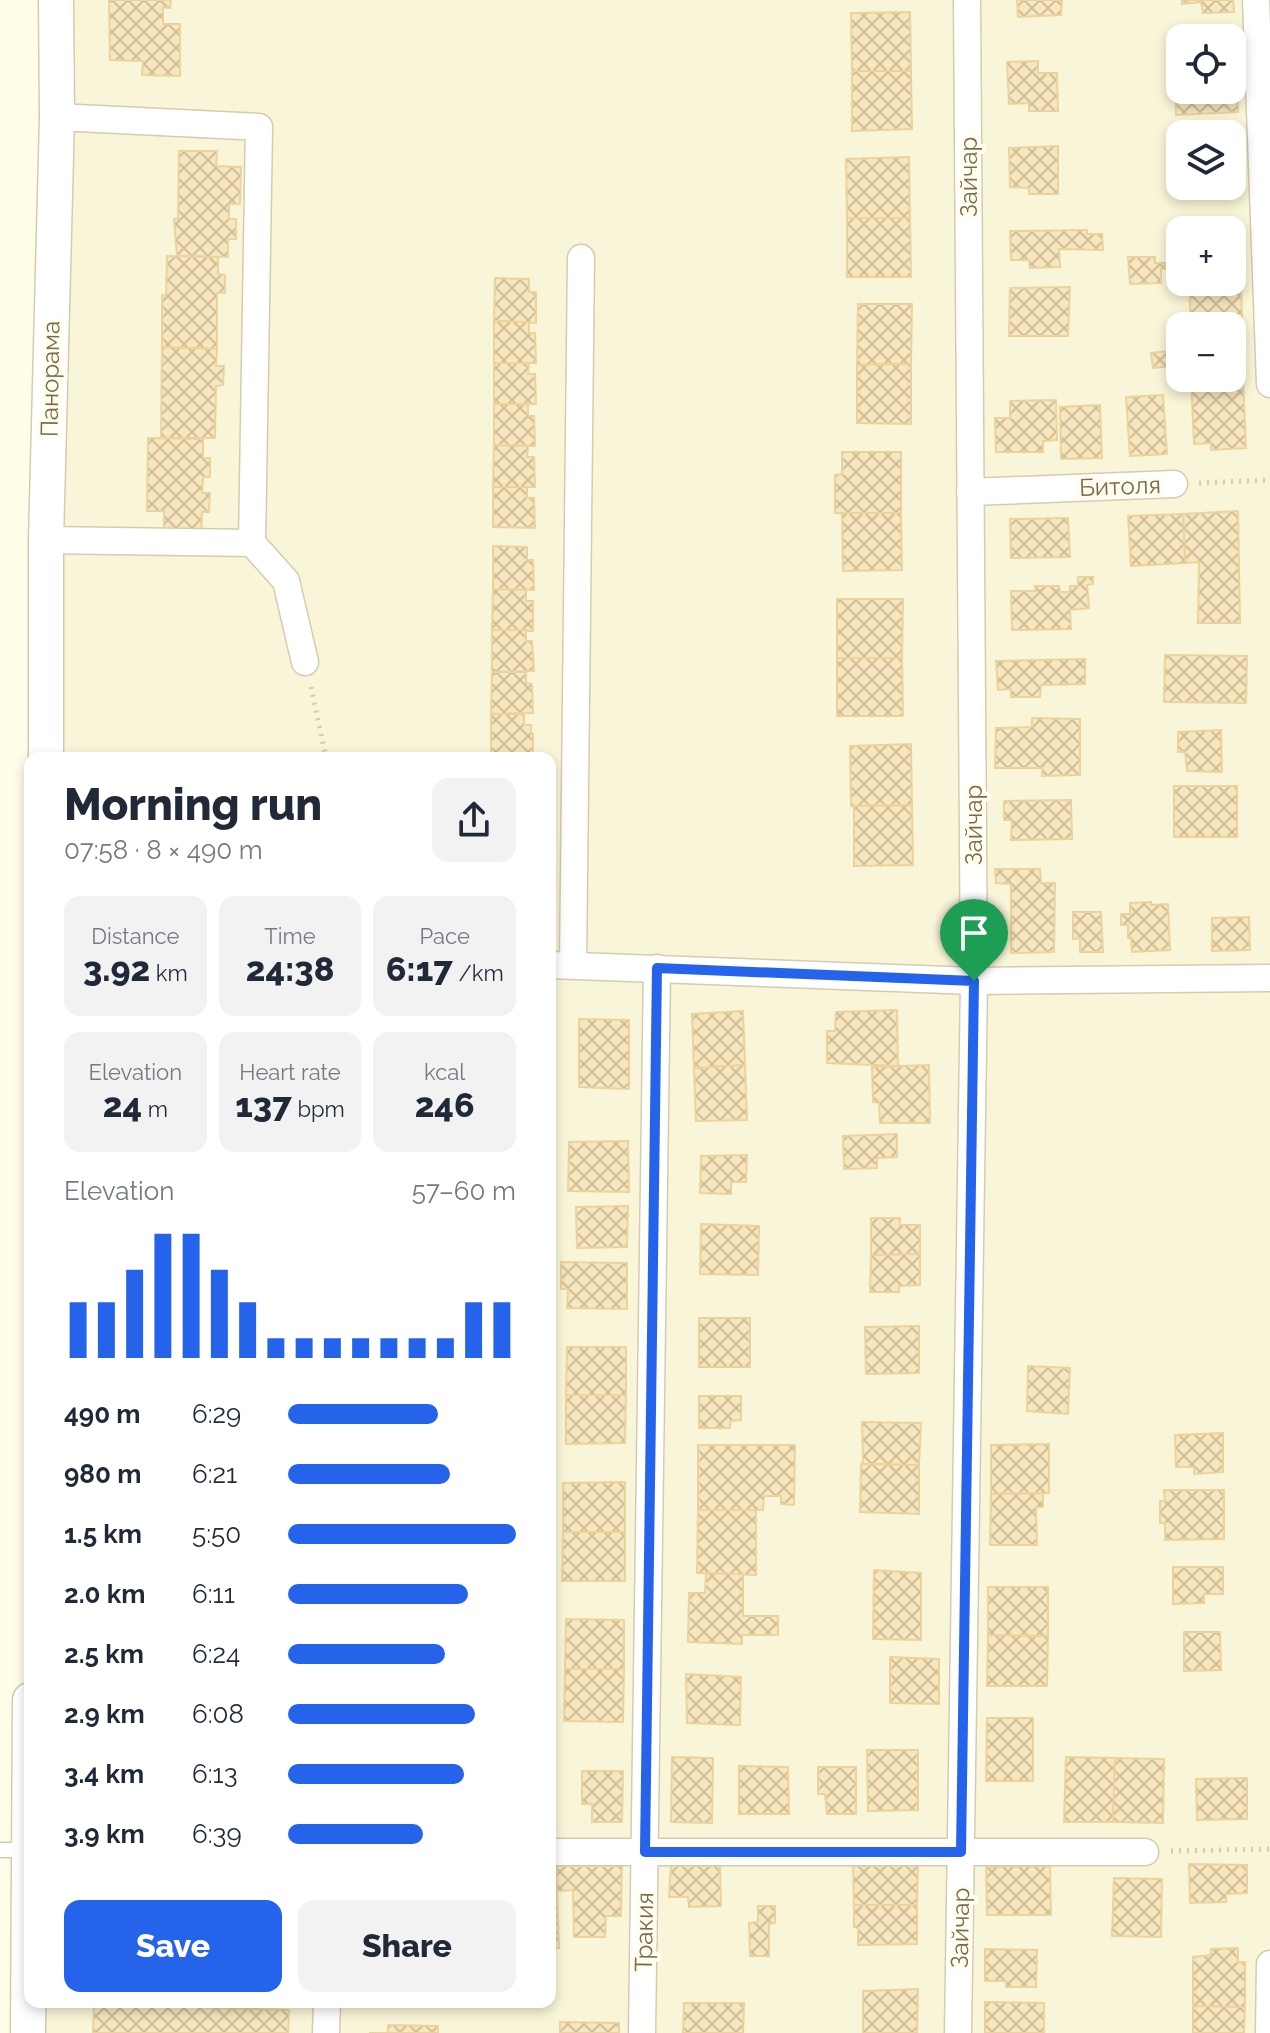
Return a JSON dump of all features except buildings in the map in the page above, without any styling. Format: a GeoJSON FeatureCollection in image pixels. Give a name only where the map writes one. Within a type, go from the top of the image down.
{"type":"FeatureCollection","features":[{"type":"Feature","properties":{"kind":"street","name":"Панорама"},"geometry":{"type":"LineString","coordinates":[[46,752],[46,540],[57,117],[56,0]]}},
{"type":"Feature","properties":{"kind":"street","name":"Зайчар"},"geometry":{"type":"LineString","coordinates":[[958,2033],[974,981],[967,0]]}},
{"type":"Feature","properties":{"kind":"street"},"geometry":{"type":"LineString","coordinates":[[1256,0],[1270,384]]}},
{"type":"Feature","properties":{"kind":"street"},"geometry":{"type":"LineString","coordinates":[[57,117],[259,127],[252,543],[286,581],[305,662]]}},
{"type":"Feature","properties":{"kind":"street"},"geometry":{"type":"LineString","coordinates":[[581,258],[562,965],[974,981],[1270,978]]}},
{"type":"Feature","properties":{"kind":"street","name":"Битоля"},"geometry":{"type":"LineString","coordinates":[[970,492],[1174,484]]}},
{"type":"Feature","properties":{"kind":"street"},"geometry":{"type":"LineString","coordinates":[[46,540],[252,543]]}},
{"type":"Feature","properties":{"kind":"street","name":"Тракия"},"geometry":{"type":"LineString","coordinates":[[642,2033],[657,968]]}},
{"type":"Feature","properties":{"kind":"street"},"geometry":{"type":"LineString","coordinates":[[24,1756],[14,1850],[24,1981]]}},
{"type":"Feature","properties":{"kind":"street"},"geometry":{"type":"LineString","coordinates":[[556,1852],[1145,1852]]}},
{"type":"Feature","properties":{"kind":"street"},"geometry":{"type":"LineString","coordinates":[[1269,2033],[1270,1964]]}},
{"type":"Feature","properties":{"kind":"street"},"geometry":{"type":"LineString","coordinates":[[26,2008],[28,2033]]}},
{"type":"Feature","properties":{"kind":"street"},"geometry":{"type":"LineString","coordinates":[[326,2033],[327,2008]]}},
{"type":"Feature","properties":{"kind":"path","name":"Битоля"},"geometry":{"type":"LineString","coordinates":[[1174,484],[1270,480]]}},
{"type":"Feature","properties":{"kind":"path"},"geometry":{"type":"LineString","coordinates":[[305,662],[325,752]]}},
{"type":"Feature","properties":{"kind":"path"},"geometry":{"type":"LineString","coordinates":[[1145,1852],[1270,1849]]}},
{"type":"Feature","properties":{"kind":"shaded area"},"geometry":{"type":"Polygon","coordinates":[[[54,0],[1270,0],[1270,2033],[34,2033],[32,2008],[556,2008],[556,752],[46,752],[54,0]]]}},
{"type":"Feature","properties":{"kind":"route"},"geometry":{"type":"LineString","coordinates":[[657,968],[974,981],[961,1852],[645,1852],[657,968]]}}]}
